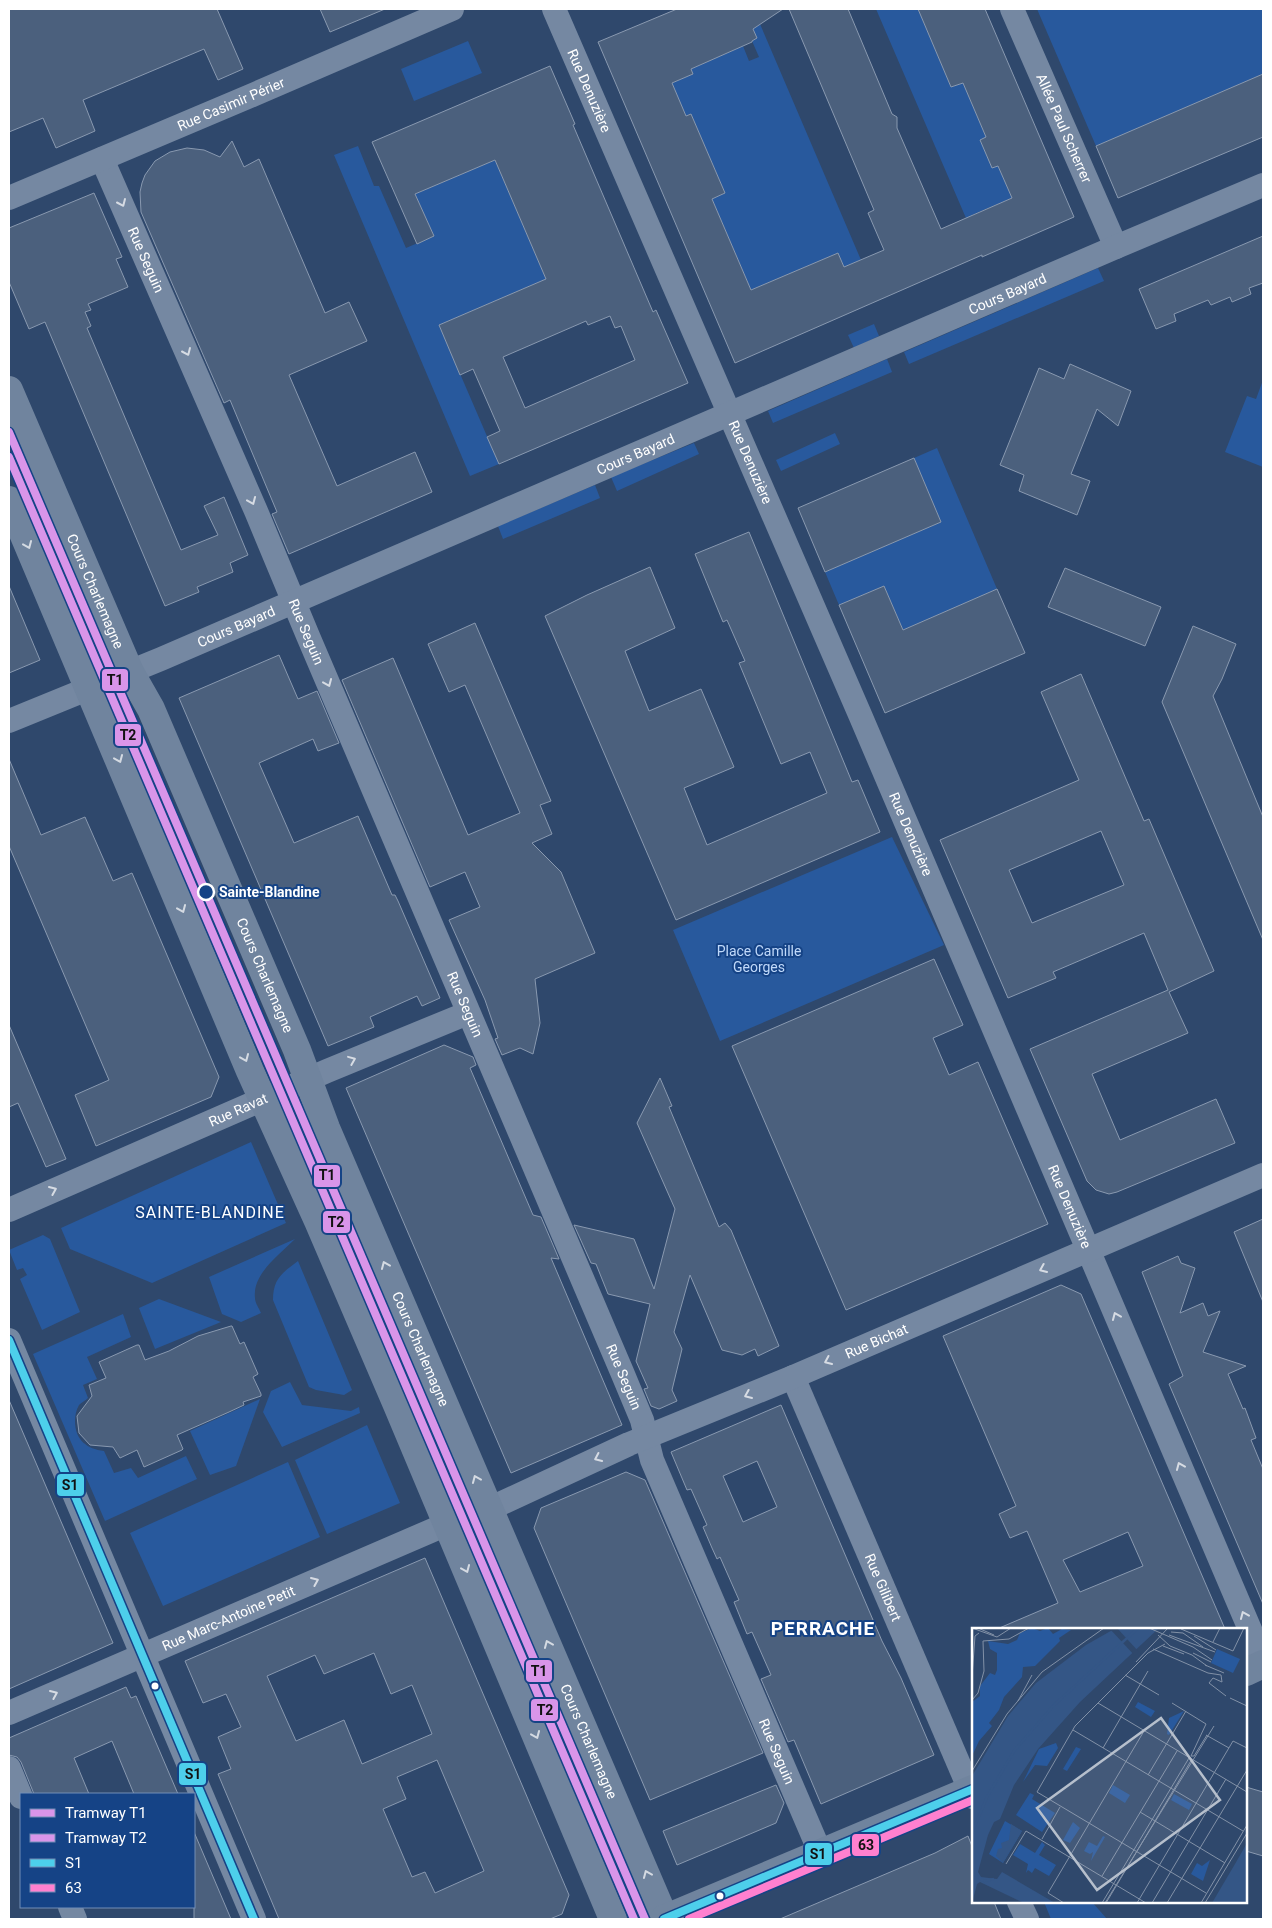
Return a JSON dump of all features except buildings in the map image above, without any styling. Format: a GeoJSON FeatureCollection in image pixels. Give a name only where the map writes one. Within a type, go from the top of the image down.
{"type":"FeatureCollection","features":[{"type":"Feature","properties":{"kind":"street","name":"Rue Casimir Périer"},"geometry":{"type":"LineString","coordinates":[[9,198],[452,9]]}},
{"type":"Feature","properties":{"kind":"street","name":"Rue Denuzière"},"geometry":{"type":"LineString","coordinates":[[554,9],[862,717],[1263,1660]]}},
{"type":"Feature","properties":{"kind":"street","name":"Allée Paul Scherrer"},"geometry":{"type":"LineString","coordinates":[[1012,9],[1116,247]]}},
{"type":"Feature","properties":{"kind":"street","name":"Rue Seguin"},"geometry":{"type":"LineString","coordinates":[[102,158],[295,600],[308,636],[642,1420],[652,1460],[820,1852]]}},
{"type":"Feature","properties":{"kind":"street","name":"Cours Bayard"},"geometry":{"type":"LineString","coordinates":[[9,721],[130,672],[1263,185]]}},
{"type":"Feature","properties":{"kind":"street","name":"Cours Charlemagne"},"geometry":{"type":"LineString","coordinates":[[9,390],[130,672],[151,709],[297,1050],[326,1128],[665,1919]]}},
{"type":"Feature","properties":{"kind":"street"},"geometry":{"type":"LineString","coordinates":[[9,500],[263,1099],[318,1221],[447,1524],[613,1919]]}},
{"type":"Feature","properties":{"kind":"street","name":"Rue Ravat"},"geometry":{"type":"LineString","coordinates":[[9,1210],[263,1099],[468,1013]]}},
{"type":"Feature","properties":{"kind":"street","name":"Rue Bichat"},"geometry":{"type":"LineString","coordinates":[[489,1509],[646,1437],[793,1377],[1263,1175]]}},
{"type":"Feature","properties":{"kind":"street"},"geometry":{"type":"LineString","coordinates":[[9,1340],[254,1919]]}},
{"type":"Feature","properties":{"kind":"street","name":"Rue Gilibert"},"geometry":{"type":"LineString","coordinates":[[793,1377],[972,1792]]}},
{"type":"Feature","properties":{"kind":"street"},"geometry":{"type":"LineString","coordinates":[[447,1524],[489,1509]]}},
{"type":"Feature","properties":{"kind":"street","name":"Rue Marc-Antoine Petit"},"geometry":{"type":"LineString","coordinates":[[9,1713],[447,1524]]}},
{"type":"Feature","properties":{"kind":"street"},"geometry":{"type":"LineString","coordinates":[[1247,1672],[1263,1664]]}},
{"type":"Feature","properties":{"kind":"street"},"geometry":{"type":"LineString","coordinates":[[9,1768],[20,1795]]}},
{"type":"Feature","properties":{"kind":"street"},"geometry":{"type":"LineString","coordinates":[[665,1919],[820,1852],[972,1792]]}},
{"type":"Feature","properties":{"kind":"street"},"geometry":{"type":"LineString","coordinates":[[1019,1903],[1027,1919]]}},
{"type":"Feature","properties":{"kind":"green space"},"geometry":{"type":"Polygon","coordinates":[[[876,9],[918,9],[951,87],[965,82],[969,97],[1012,198],[972,215],[981,236],[975,239],[876,9]]]}},
{"type":"Feature","properties":{"kind":"green space"},"geometry":{"type":"Polygon","coordinates":[[[1037,9],[1263,9],[1263,74],[1096,146],[1037,9]]]}},
{"type":"Feature","properties":{"kind":"green space"},"geometry":{"type":"Polygon","coordinates":[[[760,24],[861,260],[844,267],[838,253],[751,290],[712,199],[725,193],[691,114],[684,116],[672,83],[693,74],[691,69],[743,46],[749,61],[759,57],[752,41],[756,38],[753,28],[760,24]]]}},
{"type":"Feature","properties":{"kind":"green space"},"geometry":{"type":"Polygon","coordinates":[[[468,41],[482,73],[414,101],[401,69],[468,41]]]}},
{"type":"Feature","properties":{"kind":"green space"},"geometry":{"type":"Polygon","coordinates":[[[358,146],[374,186],[379,186],[406,248],[434,236],[415,194],[495,160],[546,279],[439,325],[499,464],[470,476],[334,155],[358,146]]]}},
{"type":"Feature","properties":{"kind":"green space"},"geometry":{"type":"Polygon","coordinates":[[[1098,268],[1104,281],[909,364],[904,352],[1098,268]]]}},
{"type":"Feature","properties":{"kind":"green space"},"geometry":{"type":"Polygon","coordinates":[[[874,324],[879,336],[854,348],[848,335],[874,324]]]}},
{"type":"Feature","properties":{"kind":"green space"},"geometry":{"type":"Polygon","coordinates":[[[887,359],[892,372],[773,423],[768,411],[887,359]]]}},
{"type":"Feature","properties":{"kind":"green space"},"geometry":{"type":"Polygon","coordinates":[[[1263,380],[1263,467],[1225,452],[1247,396],[1256,399],[1263,380]]]}},
{"type":"Feature","properties":{"kind":"green space"},"geometry":{"type":"Polygon","coordinates":[[[835,433],[840,444],[781,471],[776,460],[835,433]]]}},
{"type":"Feature","properties":{"kind":"green space"},"geometry":{"type":"Polygon","coordinates":[[[694,443],[699,454],[617,491],[611,477],[694,443]]]}},
{"type":"Feature","properties":{"kind":"green space"},"geometry":{"type":"Polygon","coordinates":[[[937,448],[997,589],[903,630],[884,586],[839,605],[825,572],[941,522],[914,458],[937,448]]]}},
{"type":"Feature","properties":{"kind":"green space"},"geometry":{"type":"Polygon","coordinates":[[[595,485],[600,498],[503,539],[498,526],[595,485]]]}},
{"type":"Feature","properties":{"kind":"green space","name":"Place Camille Georges"},"geometry":{"type":"Polygon","coordinates":[[[892,837],[944,945],[720,1041],[673,930],[892,837]]]}},
{"type":"Feature","properties":{"kind":"green space"},"geometry":{"type":"Polygon","coordinates":[[[251,1142],[286,1223],[152,1283],[70,1249],[61,1228],[251,1142]]]}},
{"type":"Feature","properties":{"kind":"green space"},"geometry":{"type":"Polygon","coordinates":[[[43,1235],[50,1239],[80,1312],[42,1330],[20,1279],[27,1275],[23,1268],[17,1270],[9,1250],[43,1235]]]}},
{"type":"Feature","properties":{"kind":"green space"},"geometry":{"type":"Polygon","coordinates":[[[295,1239],[268,1265],[258,1281],[255,1289],[255,1300],[261,1313],[241,1322],[222,1314],[209,1277],[295,1239]]]}},
{"type":"Feature","properties":{"kind":"green space"},"geometry":{"type":"Polygon","coordinates":[[[298,1261],[352,1390],[344,1395],[309,1387],[273,1300],[273,1293],[280,1277],[298,1261]]]}},
{"type":"Feature","properties":{"kind":"green space"},"geometry":{"type":"Polygon","coordinates":[[[159,1299],[221,1322],[155,1349],[139,1308],[159,1299]]]}},
{"type":"Feature","properties":{"kind":"green space"},"geometry":{"type":"Polygon","coordinates":[[[123,1314],[131,1337],[87,1357],[97,1379],[83,1385],[88,1398],[79,1405],[76,1411],[77,1433],[87,1446],[104,1451],[114,1473],[131,1468],[138,1478],[186,1456],[197,1479],[105,1521],[33,1354],[123,1314]]]}},
{"type":"Feature","properties":{"kind":"green space"},"geometry":{"type":"Polygon","coordinates":[[[290,1382],[302,1405],[351,1411],[359,1407],[360,1413],[282,1447],[263,1412],[271,1391],[290,1382]]]}},
{"type":"Feature","properties":{"kind":"green space"},"geometry":{"type":"Polygon","coordinates":[[[260,1399],[236,1466],[210,1475],[190,1431],[260,1399]]]}},
{"type":"Feature","properties":{"kind":"green space"},"geometry":{"type":"Polygon","coordinates":[[[367,1425],[400,1503],[327,1534],[295,1460],[367,1425]]]}},
{"type":"Feature","properties":{"kind":"green space"},"geometry":{"type":"Polygon","coordinates":[[[288,1462],[320,1537],[163,1606],[130,1533],[288,1462]]]}},
{"type":"Feature","properties":{"kind":"green space"},"geometry":{"type":"Polygon","coordinates":[[[1044,1903],[1093,1903],[1107,1919],[1051,1919],[1044,1903]]]}},
{"type":"Feature","properties":{"kind":"tram line","name":"T1"},"geometry":{"type":"LineString","coordinates":[[9,432],[645,1919]]}},
{"type":"Feature","properties":{"kind":"tram line","name":"T2"},"geometry":{"type":"LineString","coordinates":[[9,457],[634,1919]]}},
{"type":"Feature","properties":{"kind":"transit line","name":"S1"},"geometry":{"type":"LineString","coordinates":[[9,1340],[254,1919]]}},
{"type":"Feature","properties":{"kind":"transit line","name":"S1"},"geometry":{"type":"LineString","coordinates":[[664,1919],[972,1789]]}},
{"type":"Feature","properties":{"kind":"transit line","name":"63"},"geometry":{"type":"LineString","coordinates":[[689,1919],[972,1800]]}},
{"type":"Feature","properties":{"kind":"place","name":"Sainte-Blandine"},"geometry":{"type":"Point","coordinates":[206,892]}},
{"type":"Feature","properties":{"kind":"district","name":"SAINTE-BLANDINE"},"geometry":{"type":"Point","coordinates":[210,1212]}},
{"type":"Feature","properties":{"kind":"district","name":"PERRACHE"},"geometry":{"type":"Point","coordinates":[823,1628]}}]}
